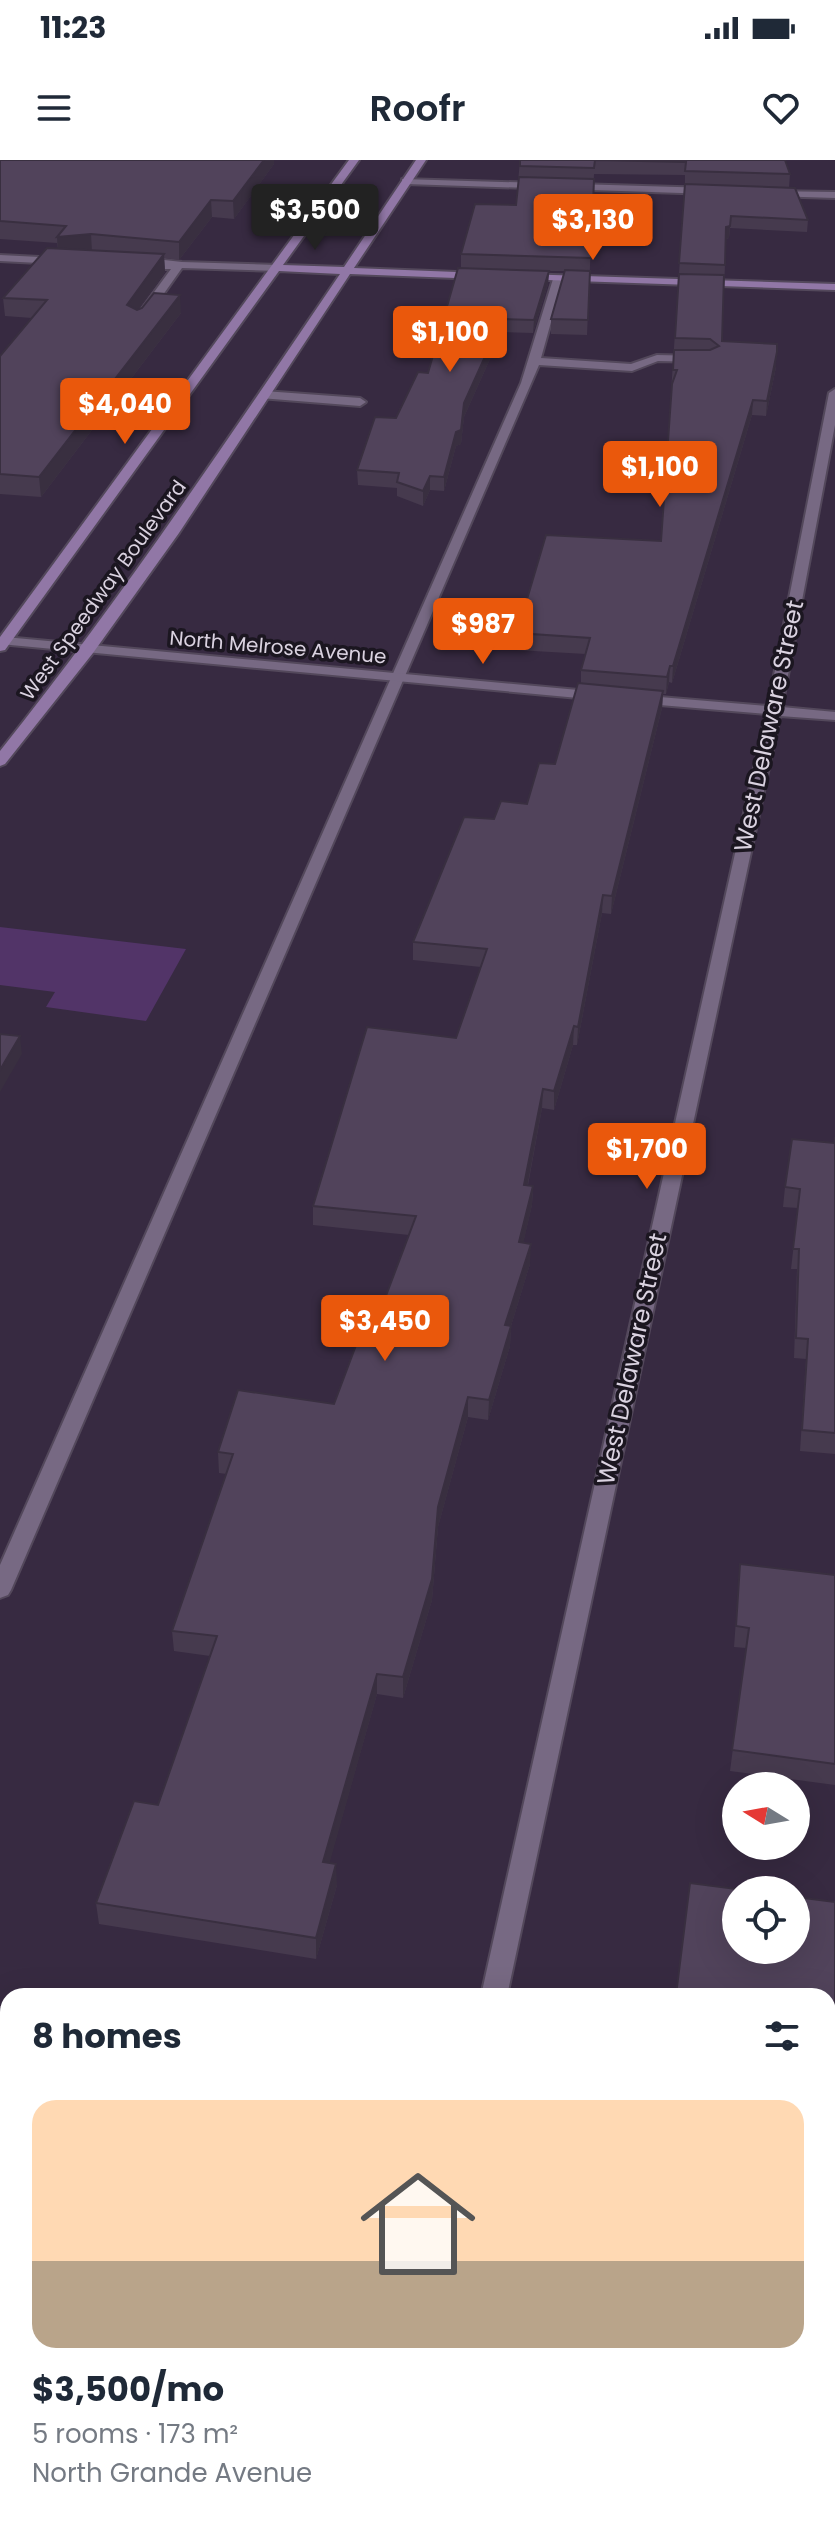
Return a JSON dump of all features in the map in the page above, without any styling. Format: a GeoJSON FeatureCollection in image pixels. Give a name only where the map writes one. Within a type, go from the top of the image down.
{"type":"FeatureCollection","features":[{"type":"Feature","properties":{"kind":"main road"},"geometry":{"type":"LineString","coordinates":[[2,643],[354,160]]}},
{"type":"Feature","properties":{"kind":"main road","name":"West Speedway Boulevard"},"geometry":{"type":"LineString","coordinates":[[0,761],[88,650],[174,530],[421,160]]}},
{"type":"Feature","properties":{"kind":"main road"},"geometry":{"type":"LineString","coordinates":[[278,268],[500,276]]}},
{"type":"Feature","properties":{"kind":"main road"},"geometry":{"type":"LineString","coordinates":[[514,277],[835,287]]}},
{"type":"Feature","properties":{"kind":"street"},"geometry":{"type":"LineString","coordinates":[[406,181],[722,191]]}},
{"type":"Feature","properties":{"kind":"street"},"geometry":{"type":"LineString","coordinates":[[754,192],[835,195]]}},
{"type":"Feature","properties":{"kind":"street"},"geometry":{"type":"LineString","coordinates":[[0,258],[67,261]]}},
{"type":"Feature","properties":{"kind":"street"},"geometry":{"type":"LineString","coordinates":[[121,263],[278,268]]}},
{"type":"Feature","properties":{"kind":"street"},"geometry":{"type":"LineString","coordinates":[[137,323],[175,274],[178,264]]}},
{"type":"Feature","properties":{"kind":"street"},"geometry":{"type":"LineString","coordinates":[[0,1590],[400,678],[535,361],[558,279]]}},
{"type":"Feature","properties":{"kind":"street"},"geometry":{"type":"LineString","coordinates":[[535,361],[632,368],[657,358],[709,359]]}},
{"type":"Feature","properties":{"kind":"street"},"geometry":{"type":"LineString","coordinates":[[264,395],[360,402]]}},
{"type":"Feature","properties":{"kind":"street","name":"West Delaware Street"},"geometry":{"type":"LineString","coordinates":[[496,1988],[774,711],[834,398]]}},
{"type":"Feature","properties":{"kind":"street","name":"North Melrose Avenue"},"geometry":{"type":"LineString","coordinates":[[2,643],[835,716]]}},
{"type":"Feature","properties":{"kind":"shaded area"},"geometry":{"type":"Polygon","coordinates":[[[0,927],[186,949],[146,1021],[46,1007],[55,992],[0,985],[0,927]]]}},
{"type":"Feature","properties":{"kind":"building"},"geometry":{"type":"Polygon","coordinates":[[[0,160],[264,160],[233,201],[211,200],[179,242],[91,234],[57,237],[66,226],[0,221],[0,160]]]}},
{"type":"Feature","properties":{"kind":"building"},"geometry":{"type":"Polygon","coordinates":[[[520,160],[595,160],[594,168],[520,166],[520,160]]]}},
{"type":"Feature","properties":{"kind":"building"},"geometry":{"type":"Polygon","coordinates":[[[595,160],[785,160],[790,174],[685,171],[686,162],[595,160]]]}},
{"type":"Feature","properties":{"kind":"building"},"geometry":{"type":"Polygon","coordinates":[[[519,177],[594,179],[591,258],[461,254],[475,204],[516,205],[519,177]]]}},
{"type":"Feature","properties":{"kind":"building"},"geometry":{"type":"Polygon","coordinates":[[[685,184],[795,188],[808,220],[731,216],[730,226],[726,227],[725,265],[679,263],[685,184]]]}},
{"type":"Feature","properties":{"kind":"building"},"geometry":{"type":"Polygon","coordinates":[[[47,248],[164,254],[127,305],[137,310],[142,308],[154,293],[180,295],[39,477],[0,474],[0,356],[47,300],[3,298],[47,248]]]}},
{"type":"Feature","properties":{"kind":"building"},"geometry":{"type":"Polygon","coordinates":[[[458,268],[549,271],[534,320],[502,319],[464,403],[461,430],[456,432],[444,477],[430,476],[423,491],[397,482],[399,473],[357,470],[375,417],[396,418],[418,372],[428,373],[458,268]]]}},
{"type":"Feature","properties":{"kind":"building"},"geometry":{"type":"Polygon","coordinates":[[[565,270],[590,271],[588,320],[551,319],[565,270]]]}},
{"type":"Feature","properties":{"kind":"building"},"geometry":{"type":"Polygon","coordinates":[[[679,274],[724,275],[722,341],[777,344],[767,401],[753,400],[673,666],[670,666],[667,677],[581,670],[590,638],[517,633],[546,535],[661,541],[672,384],[677,370],[673,370],[674,350],[710,350],[719,346],[710,339],[675,338],[679,274]]]}},
{"type":"Feature","properties":{"kind":"building"},"geometry":{"type":"Polygon","coordinates":[[[578,683],[663,691],[612,896],[603,895],[578,1027],[574,1026],[554,1091],[543,1089],[524,1185],[533,1186],[519,1242],[531,1244],[505,1325],[511,1326],[489,1400],[468,1397],[438,1507],[432,1579],[403,1677],[377,1674],[323,1862],[336,1864],[316,1938],[96,1903],[134,1801],[158,1805],[217,1636],[172,1631],[233,1454],[218,1452],[238,1390],[334,1404],[370,1308],[381,1309],[416,1216],[313,1206],[367,1027],[456,1038],[487,949],[413,942],[464,817],[494,819],[501,801],[527,804],[539,763],[555,764],[578,683]]]}},
{"type":"Feature","properties":{"kind":"building"},"geometry":{"type":"Polygon","coordinates":[[[0,1034],[20,1036],[0,1070],[0,1034]]]}},
{"type":"Feature","properties":{"kind":"building"},"geometry":{"type":"Polygon","coordinates":[[[835,1137],[835,1433],[802,1430],[808,1339],[796,1338],[799,1249],[793,1249],[800,1189],[785,1187],[792,1139],[834,1143],[835,1137]]]}},
{"type":"Feature","properties":{"kind":"building"},"geometry":{"type":"Polygon","coordinates":[[[740,1564],[835,1575],[835,1764],[732,1750],[749,1628],[736,1626],[740,1564]]]}},
{"type":"Feature","properties":{"kind":"building"},"geometry":{"type":"Polygon","coordinates":[[[690,1883],[722,1887],[722,1964],[810,1964],[810,1899],[835,1902],[835,1988],[677,1988],[690,1883]]]}}]}
